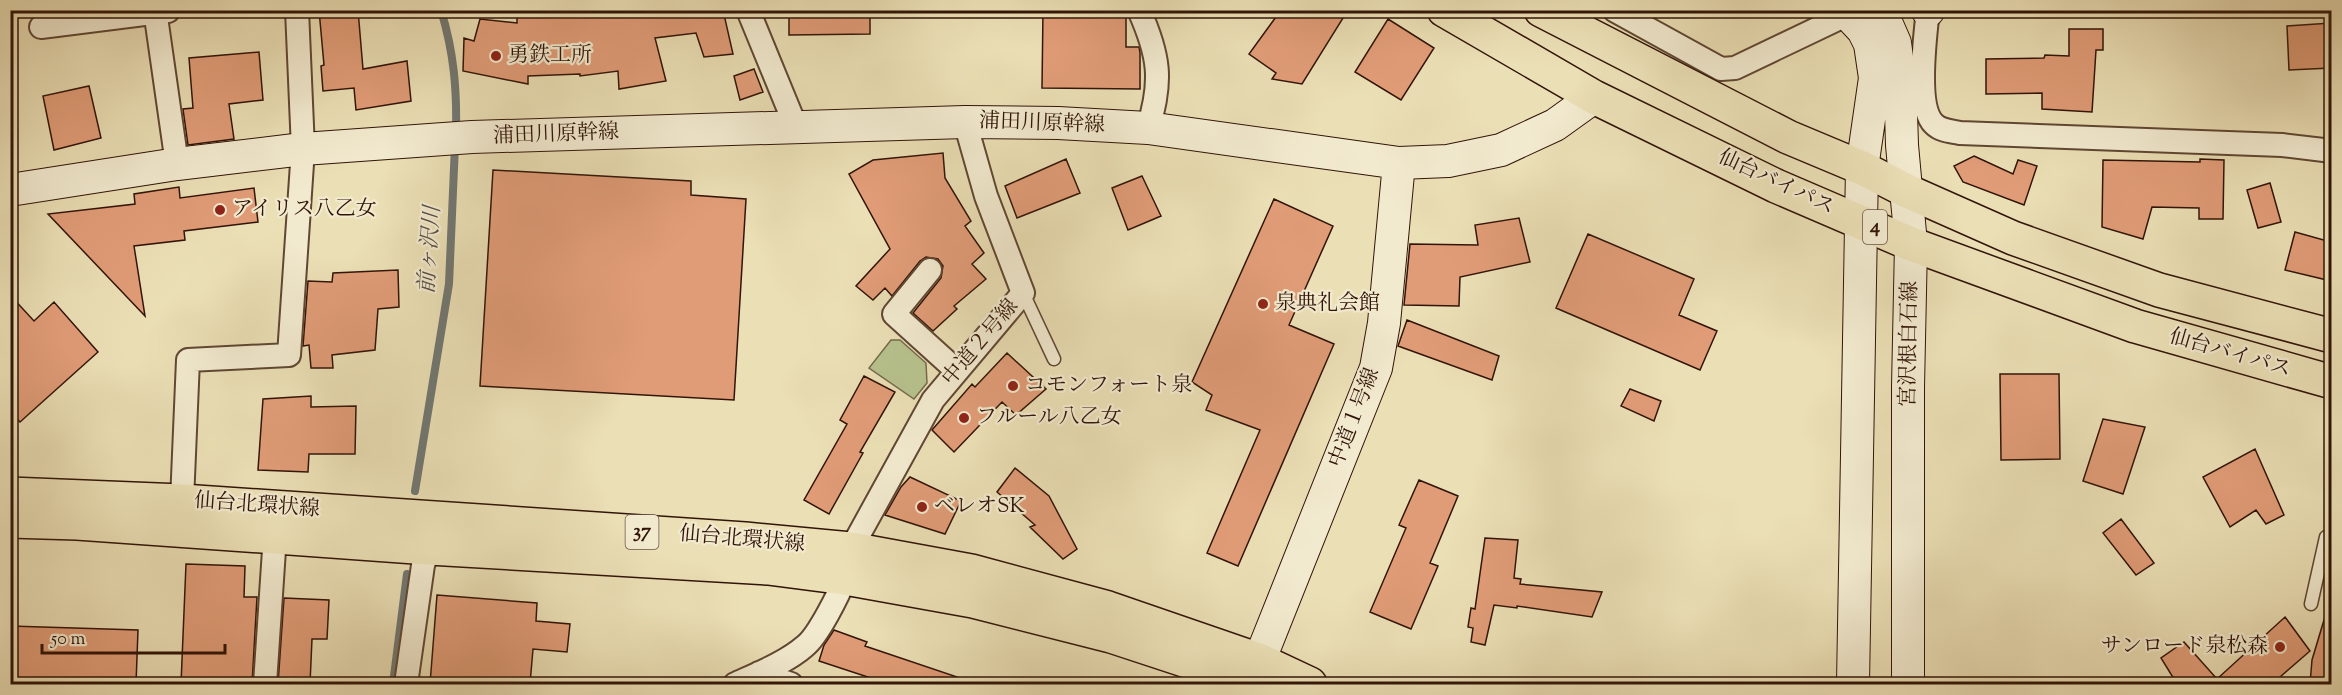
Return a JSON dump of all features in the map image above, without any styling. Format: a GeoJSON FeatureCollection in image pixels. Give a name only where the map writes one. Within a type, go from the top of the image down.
{"type":"FeatureCollection","features":[{"type":"Feature","properties":{"kind":"main road","name":"仙台バイパス"},"geometry":{"type":"LineString","coordinates":[[1444,10],[1594,97],[1776,186],[1911,244],[2135,326],[2331,382]]}},
{"type":"Feature","properties":{"kind":"main road","name":"仙台バイパス"},"geometry":{"type":"LineString","coordinates":[[1541,10],[1788,137],[1862,168],[1907,191],[2013,238],[2159,290],[2331,336]]}},
{"type":"Feature","properties":{"kind":"main road","name":"仙台北環状線"},"geometry":{"type":"LineString","coordinates":[[10,494],[182,501],[733,538],[848,564]]}},
{"type":"Feature","properties":{"kind":"main road","name":"仙台北環状線"},"geometry":{"type":"LineString","coordinates":[[10,521],[275,535],[429,548],[768,568],[848,564],[971,571],[1097,605],[1254,678],[1310,684]]}},
{"type":"Feature","properties":{"kind":"street"},"geometry":{"type":"LineString","coordinates":[[182,501],[188,360],[289,355],[303,149],[297,10]]}},
{"type":"Feature","properties":{"kind":"street"},"geometry":{"type":"LineString","coordinates":[[748,10],[796,127]]}},
{"type":"Feature","properties":{"kind":"street"},"geometry":{"type":"LineString","coordinates":[[1139,10],[1156,52],[1157,101],[1148,128]]}},
{"type":"Feature","properties":{"kind":"street"},"geometry":{"type":"LineString","coordinates":[[1614,10],[1721,69],[1735,68],[1856,12],[1870,44],[1874,59],[1873,101],[1862,168],[1860,221],[1853,684]]}},
{"type":"Feature","properties":{"kind":"street"},"geometry":{"type":"LineString","coordinates":[[1928,10],[1923,98],[1932,123],[1940,129],[1960,133],[2282,145],[2331,151]]}},
{"type":"Feature","properties":{"kind":"street"},"geometry":{"type":"LineString","coordinates":[[41,27],[160,11],[177,164]]}},
{"type":"Feature","properties":{"kind":"street","name":"宮沢根白石線"},"geometry":{"type":"LineString","coordinates":[[1856,12],[1885,20],[1895,43],[1900,80],[1902,145],[1911,244],[1908,387],[1908,684]]}},
{"type":"Feature","properties":{"kind":"street","name":"浦田川原幹線"},"geometry":{"type":"LineString","coordinates":[[303,149],[471,137],[964,122],[1058,123],[1148,128],[1399,164],[1448,161],[1501,150],[1555,125],[1594,97]]}},
{"type":"Feature","properties":{"kind":"street","name":"中道２号線"},"geometry":{"type":"LineString","coordinates":[[735,684],[759,674],[807,646],[839,596],[848,564],[933,399],[1023,293],[986,196],[964,122]]}},
{"type":"Feature","properties":{"kind":"street"},"geometry":{"type":"LineString","coordinates":[[10,190],[177,164],[303,149]]}},
{"type":"Feature","properties":{"kind":"street","name":"中道１号線"},"geometry":{"type":"LineString","coordinates":[[1254,678],[1376,368],[1384,323],[1399,164]]}},
{"type":"Feature","properties":{"kind":"street"},"geometry":{"type":"LineString","coordinates":[[930,270],[894,314],[957,371]]}},
{"type":"Feature","properties":{"kind":"street"},"geometry":{"type":"LineString","coordinates":[[265,684],[275,535]]}},
{"type":"Feature","properties":{"kind":"street"},"geometry":{"type":"LineString","coordinates":[[406,684],[423,565],[429,548]]}},
{"type":"Feature","properties":{"kind":"street"},"geometry":{"type":"LineString","coordinates":[[759,674],[792,684]]}},
{"type":"Feature","properties":{"kind":"lane"},"geometry":{"type":"LineString","coordinates":[[1023,293],[1054,359]]}},
{"type":"Feature","properties":{"kind":"lane"},"geometry":{"type":"LineString","coordinates":[[2311,604],[2326,537],[2331,539]]}},
{"type":"Feature","properties":{"kind":"green space"},"geometry":{"type":"Polygon","coordinates":[[[891,340],[900,340],[926,363],[927,383],[914,399],[869,368],[891,340]]]}},
{"type":"Feature","properties":{"kind":"building"},"geometry":{"type":"Polygon","coordinates":[[[319,10],[358,10],[363,69],[407,61],[411,101],[356,110],[354,88],[323,91],[321,66],[324,65],[319,10]]]}},
{"type":"Feature","properties":{"kind":"building"},"geometry":{"type":"Polygon","coordinates":[[[517,10],[723,10],[733,54],[704,57],[696,33],[655,38],[666,81],[619,89],[618,71],[580,76],[580,74],[528,76],[528,84],[463,71],[464,38],[474,41],[480,19],[517,23],[517,10]]]}},
{"type":"Feature","properties":{"kind":"building"},"geometry":{"type":"Polygon","coordinates":[[[789,10],[870,10],[870,34],[789,35],[789,10]]]}},
{"type":"Feature","properties":{"kind":"building"},"geometry":{"type":"Polygon","coordinates":[[[1043,10],[1126,10],[1126,47],[1139,47],[1140,89],[1042,88],[1043,10]]]}},
{"type":"Feature","properties":{"kind":"building"},"geometry":{"type":"Polygon","coordinates":[[[1281,10],[1348,10],[1302,84],[1272,79],[1276,73],[1249,54],[1281,10]]]}},
{"type":"Feature","properties":{"kind":"building"},"geometry":{"type":"Polygon","coordinates":[[[1388,19],[1434,48],[1401,100],[1355,72],[1388,19]]]}},
{"type":"Feature","properties":{"kind":"building"},"geometry":{"type":"Polygon","coordinates":[[[2331,23],[2331,68],[2289,70],[2287,26],[2331,23]]]}},
{"type":"Feature","properties":{"kind":"building"},"geometry":{"type":"Polygon","coordinates":[[[2069,29],[2103,29],[2103,50],[2096,50],[2092,112],[2042,109],[2042,93],[1986,94],[1986,59],[2044,58],[2045,55],[2069,56],[2069,29]]]}},
{"type":"Feature","properties":{"kind":"building"},"geometry":{"type":"Polygon","coordinates":[[[259,52],[263,100],[229,104],[234,139],[188,145],[183,109],[193,108],[189,58],[259,52]]]}},
{"type":"Feature","properties":{"kind":"building"},"geometry":{"type":"Polygon","coordinates":[[[754,69],[763,92],[740,100],[734,76],[754,69]]]}},
{"type":"Feature","properties":{"kind":"building"},"geometry":{"type":"Polygon","coordinates":[[[89,86],[101,138],[54,150],[43,96],[89,86]]]}},
{"type":"Feature","properties":{"kind":"building"},"geometry":{"type":"Polygon","coordinates":[[[943,153],[945,178],[971,221],[965,226],[984,253],[972,264],[986,279],[954,306],[957,309],[933,331],[913,313],[941,278],[943,266],[938,259],[926,257],[920,261],[892,296],[885,288],[873,300],[856,286],[890,249],[849,174],[873,160],[943,153]]]}},
{"type":"Feature","properties":{"kind":"building"},"geometry":{"type":"Polygon","coordinates":[[[1974,156],[2013,174],[2018,160],[2037,166],[2024,205],[1963,182],[1954,166],[1974,156]]]}},
{"type":"Feature","properties":{"kind":"building"},"geometry":{"type":"Polygon","coordinates":[[[1066,159],[1080,193],[1017,218],[1005,186],[1066,159]]]}},
{"type":"Feature","properties":{"kind":"building"},"geometry":{"type":"Polygon","coordinates":[[[2200,159],[2224,160],[2223,219],[2199,219],[2199,208],[2152,207],[2143,239],[2102,227],[2103,160],[2200,162],[2200,159]]]}},
{"type":"Feature","properties":{"kind":"building"},"geometry":{"type":"Polygon","coordinates":[[[493,170],[691,181],[691,195],[746,199],[734,400],[480,386],[493,170]]]}},
{"type":"Feature","properties":{"kind":"building"},"geometry":{"type":"Polygon","coordinates":[[[1142,176],[1161,216],[1128,230],[1112,188],[1142,176]]]}},
{"type":"Feature","properties":{"kind":"building"},"geometry":{"type":"Polygon","coordinates":[[[2270,183],[2281,222],[2258,228],[2247,190],[2270,183]]]}},
{"type":"Feature","properties":{"kind":"building"},"geometry":{"type":"Polygon","coordinates":[[[179,187],[180,198],[254,188],[258,222],[184,231],[185,240],[134,246],[145,316],[48,214],[135,204],[134,194],[179,187]]]}},
{"type":"Feature","properties":{"kind":"building"},"geometry":{"type":"Polygon","coordinates":[[[1274,199],[1333,226],[1289,325],[1334,344],[1238,566],[1207,553],[1260,430],[1206,410],[1212,395],[1192,382],[1274,199]]]}},
{"type":"Feature","properties":{"kind":"building"},"geometry":{"type":"Polygon","coordinates":[[[1519,218],[1530,262],[1460,277],[1459,306],[1404,305],[1410,244],[1478,245],[1475,225],[1519,218]]]}},
{"type":"Feature","properties":{"kind":"building"},"geometry":{"type":"Polygon","coordinates":[[[2295,232],[2331,242],[2331,263],[2327,280],[2285,270],[2295,232]]]}},
{"type":"Feature","properties":{"kind":"building"},"geometry":{"type":"Polygon","coordinates":[[[1588,234],[1694,279],[1679,315],[1717,331],[1700,370],[1556,308],[1588,234]]]}},
{"type":"Feature","properties":{"kind":"building"},"geometry":{"type":"Polygon","coordinates":[[[398,270],[399,307],[378,309],[375,350],[332,355],[333,368],[311,368],[309,345],[303,346],[308,281],[332,282],[333,273],[398,270]]]}},
{"type":"Feature","properties":{"kind":"building"},"geometry":{"type":"Polygon","coordinates":[[[10,295],[34,321],[54,302],[98,352],[20,422],[10,412],[10,295]]]}},
{"type":"Feature","properties":{"kind":"building"},"geometry":{"type":"Polygon","coordinates":[[[1407,320],[1499,356],[1492,380],[1398,346],[1407,320]]]}},
{"type":"Feature","properties":{"kind":"building"},"geometry":{"type":"Polygon","coordinates":[[[1007,353],[1046,389],[1016,415],[1002,402],[954,452],[932,430],[972,384],[975,387],[1007,353]]]}},
{"type":"Feature","properties":{"kind":"building"},"geometry":{"type":"Polygon","coordinates":[[[2000,374],[2059,374],[2060,459],[2001,460],[2000,374]]]}},
{"type":"Feature","properties":{"kind":"building"},"geometry":{"type":"Polygon","coordinates":[[[864,376],[895,392],[860,452],[863,453],[829,514],[804,500],[847,424],[840,420],[864,376]]]}},
{"type":"Feature","properties":{"kind":"building"},"geometry":{"type":"Polygon","coordinates":[[[1630,389],[1661,401],[1654,421],[1621,406],[1630,389]]]}},
{"type":"Feature","properties":{"kind":"building"},"geometry":{"type":"Polygon","coordinates":[[[311,396],[311,407],[356,406],[355,454],[309,454],[308,472],[258,470],[263,399],[311,396]]]}},
{"type":"Feature","properties":{"kind":"building"},"geometry":{"type":"Polygon","coordinates":[[[2103,419],[2145,427],[2123,494],[2083,481],[2103,419]]]}},
{"type":"Feature","properties":{"kind":"building"},"geometry":{"type":"Polygon","coordinates":[[[2255,449],[2284,515],[2266,524],[2256,510],[2230,527],[2203,477],[2255,449]]]}},
{"type":"Feature","properties":{"kind":"building"},"geometry":{"type":"Polygon","coordinates":[[[1015,468],[1049,496],[1077,549],[1063,559],[1030,527],[1035,525],[997,492],[1015,468]]]}},
{"type":"Feature","properties":{"kind":"building","name":"ベレオSK"},"geometry":{"type":"Polygon","coordinates":[[[910,477],[961,501],[945,534],[885,515],[901,487],[910,477]]]}},
{"type":"Feature","properties":{"kind":"building"},"geometry":{"type":"Polygon","coordinates":[[[1419,480],[1458,496],[1430,563],[1438,566],[1411,629],[1370,612],[1406,528],[1399,525],[1419,480]]]}},
{"type":"Feature","properties":{"kind":"building"},"geometry":{"type":"Polygon","coordinates":[[[2121,519],[2154,563],[2136,575],[2103,533],[2121,519]]]}},
{"type":"Feature","properties":{"kind":"building"},"geometry":{"type":"Polygon","coordinates":[[[1485,538],[1518,540],[1514,578],[1521,579],[1520,584],[1602,592],[1592,617],[1517,606],[1517,608],[1494,605],[1485,645],[1471,642],[1473,628],[1468,627],[1471,608],[1475,609],[1485,538]]]}},
{"type":"Feature","properties":{"kind":"building"},"geometry":{"type":"Polygon","coordinates":[[[186,564],[245,566],[244,597],[257,597],[252,684],[181,684],[186,564]]]}},
{"type":"Feature","properties":{"kind":"building"},"geometry":{"type":"Polygon","coordinates":[[[437,595],[537,603],[536,621],[570,624],[567,652],[533,649],[530,684],[430,684],[437,595]]]}},
{"type":"Feature","properties":{"kind":"building"},"geometry":{"type":"Polygon","coordinates":[[[284,598],[329,600],[327,639],[312,639],[310,684],[278,684],[284,598]]]}},
{"type":"Feature","properties":{"kind":"building"},"geometry":{"type":"Polygon","coordinates":[[[2327,610],[2331,611],[2331,684],[2310,684],[2312,660],[2327,610]]]}},
{"type":"Feature","properties":{"kind":"building","name":"サンロード泉松森"},"geometry":{"type":"Polygon","coordinates":[[[2285,617],[2310,651],[2272,684],[2177,684],[2161,658],[2184,642],[2217,679],[2285,617]]]}},
{"type":"Feature","properties":{"kind":"building"},"geometry":{"type":"Polygon","coordinates":[[[10,626],[138,630],[136,684],[10,684],[10,626]]]}},
{"type":"Feature","properties":{"kind":"building"},"geometry":{"type":"Polygon","coordinates":[[[834,630],[867,642],[865,646],[969,681],[969,684],[889,684],[819,661],[824,645],[834,630]]]}},
{"type":"Feature","properties":{"kind":"waterway","name":"前ヶ沢川"},"geometry":{"type":"LineString","coordinates":[[441,10],[454,71],[456,133]]}},
{"type":"Feature","properties":{"kind":"waterway","name":"前ヶ沢川"},"geometry":{"type":"LineString","coordinates":[[415,491],[449,284],[455,145]]}},
{"type":"Feature","properties":{"kind":"waterway"},"geometry":{"type":"LineString","coordinates":[[393,684],[407,574]]}},
{"type":"Feature","properties":{"kind":"place","name":"勇鉄工所"},"geometry":{"type":"Point","coordinates":[496,56]}},
{"type":"Feature","properties":{"kind":"place","name":"アイリス八乙女"},"geometry":{"type":"Point","coordinates":[220,210]}},
{"type":"Feature","properties":{"kind":"place","name":"泉典礼会館"},"geometry":{"type":"Point","coordinates":[1263,304]}},
{"type":"Feature","properties":{"kind":"place","name":"コモンフォート泉"},"geometry":{"type":"Point","coordinates":[1013,386]}},
{"type":"Feature","properties":{"kind":"place","name":"フルール八乙女"},"geometry":{"type":"Point","coordinates":[964,418]}},
{"type":"Feature","properties":{"kind":"place","name":"ベレオSK"},"geometry":{"type":"Point","coordinates":[922,507]}},
{"type":"Feature","properties":{"kind":"place","name":"サンロード泉松森"},"geometry":{"type":"Point","coordinates":[2280,647]}}]}
